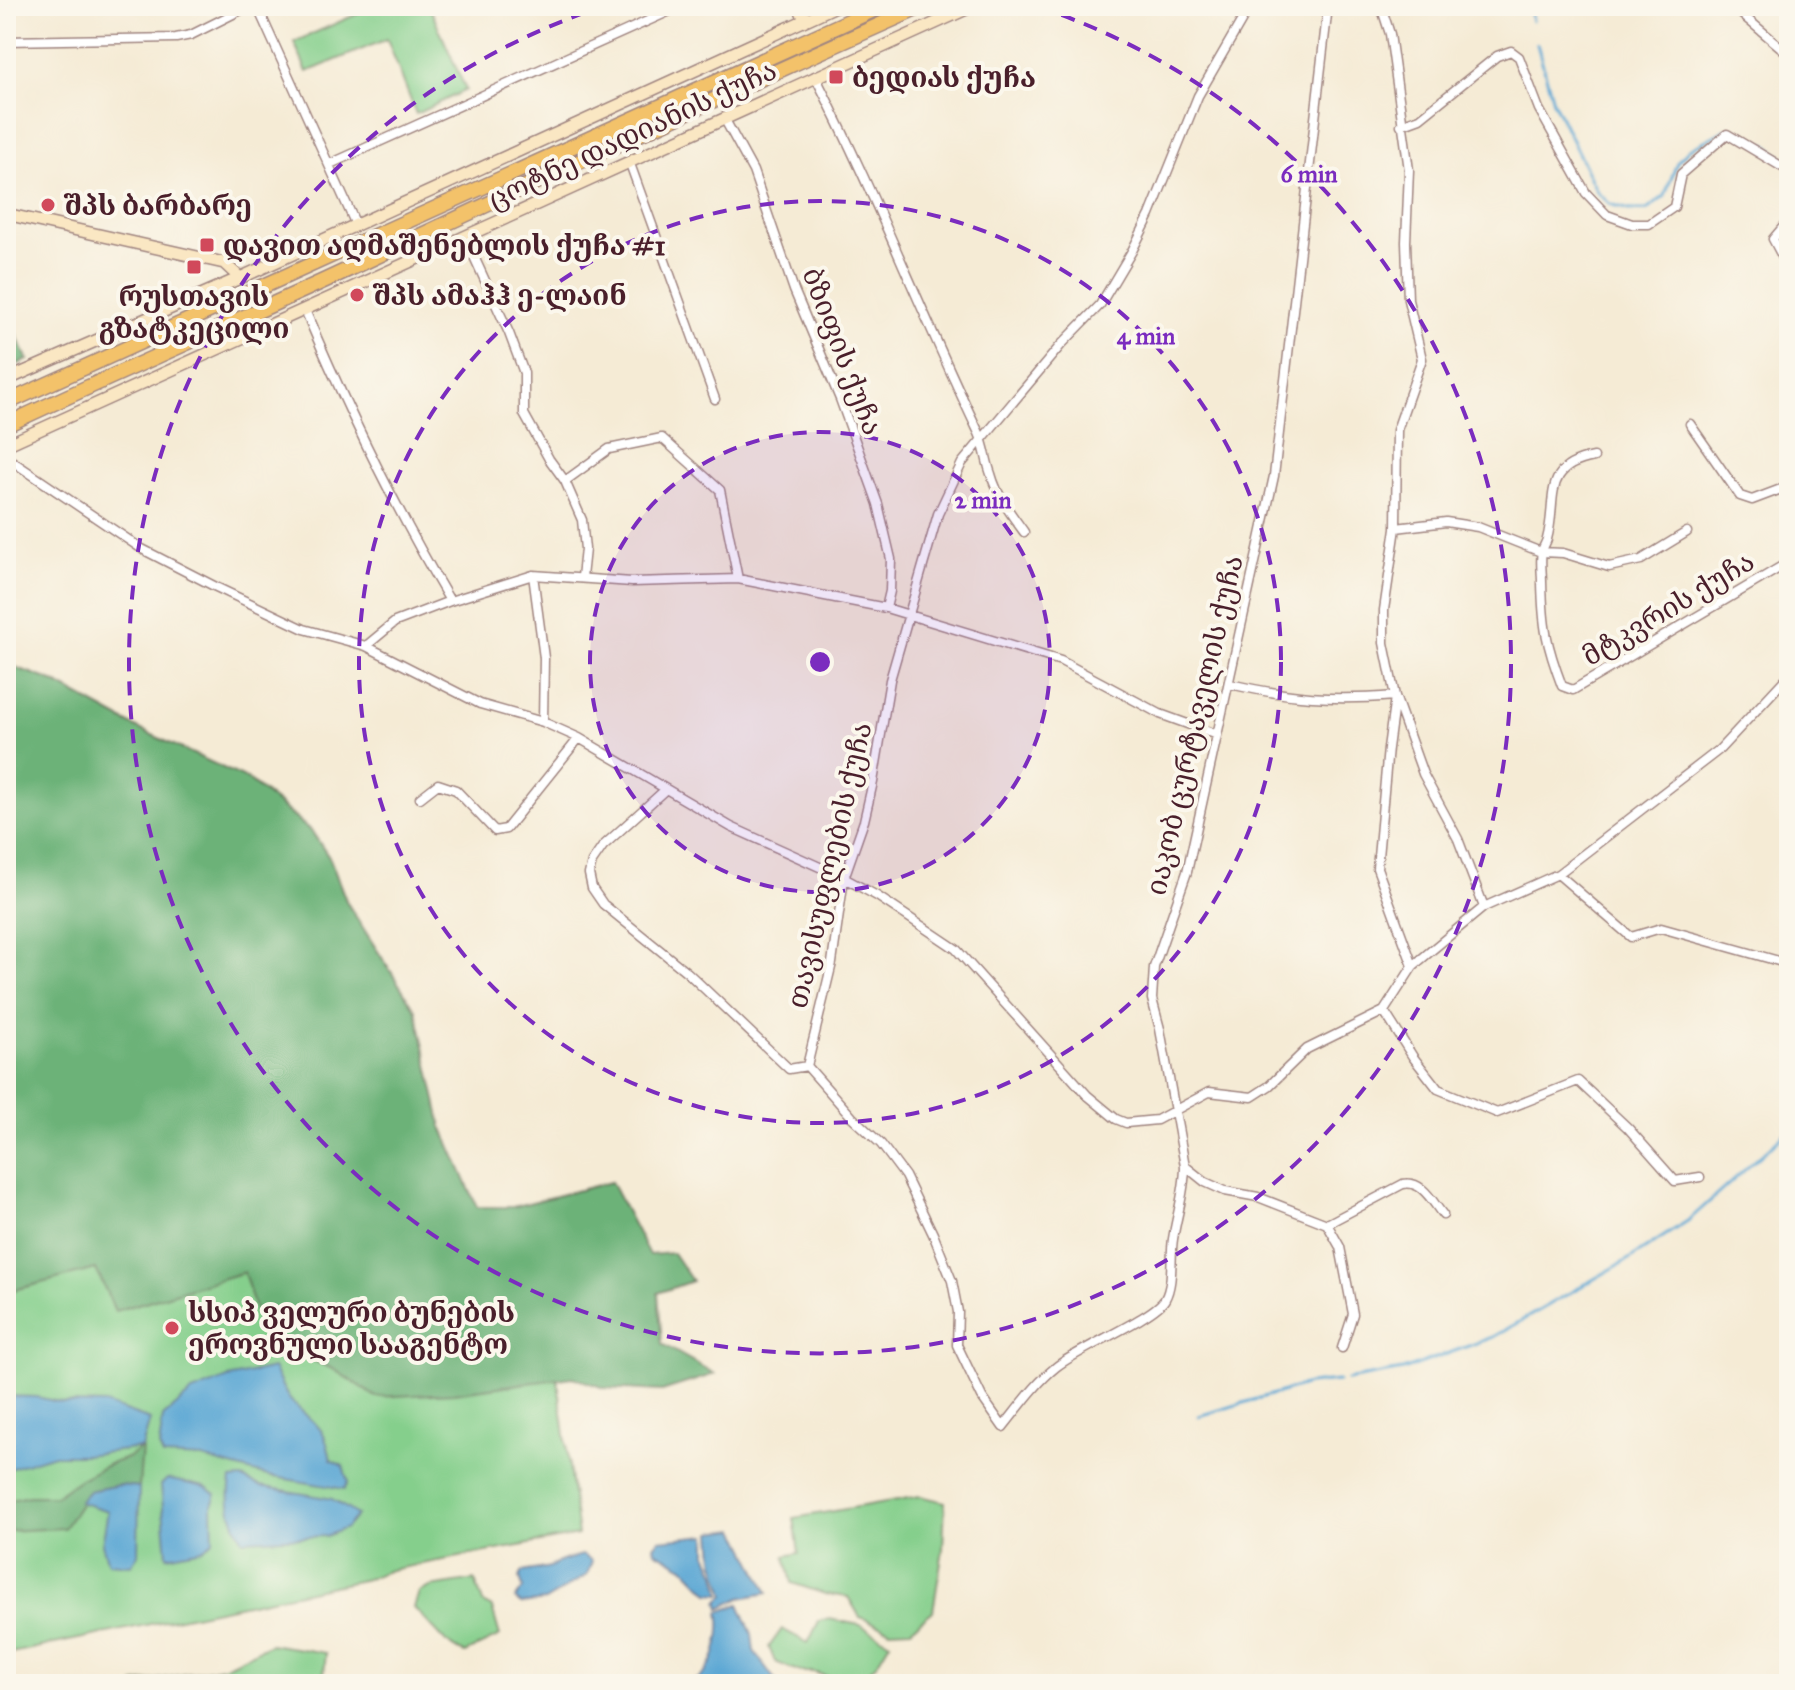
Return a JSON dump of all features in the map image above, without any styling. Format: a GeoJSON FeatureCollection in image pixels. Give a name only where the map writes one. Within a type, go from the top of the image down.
{"type":"FeatureCollection","features":[{"type":"Feature","properties":{"kind":"highway"},"geometry":{"type":"LineString","coordinates":[[6,403],[882,6]]}},
{"type":"Feature","properties":{"kind":"highway"},"geometry":{"type":"LineString","coordinates":[[6,425],[718,97],[923,6]]}},
{"type":"Feature","properties":{"kind":"street"},"geometry":{"type":"LineString","coordinates":[[6,41],[176,38],[191,35],[249,6]]}},
{"type":"Feature","properties":{"kind":"street"},"geometry":{"type":"LineString","coordinates":[[257,6],[356,225]]}},
{"type":"Feature","properties":{"kind":"street"},"geometry":{"type":"LineString","coordinates":[[330,164],[681,6]]}},
{"type":"Feature","properties":{"kind":"street"},"geometry":{"type":"LineString","coordinates":[[799,6],[805,20]]}},
{"type":"Feature","properties":{"kind":"street","name":"ცოტნე დადიანის ქუჩა"},"geometry":{"type":"LineString","coordinates":[[6,380],[240,278],[836,6]]}},
{"type":"Feature","properties":{"kind":"street","name":"ცოტნე დადიანის ქუჩა"},"geometry":{"type":"LineString","coordinates":[[6,445],[973,6]]}},
{"type":"Feature","properties":{"kind":"street","name":"თავისუფლების ქუჩა"},"geometry":{"type":"LineString","coordinates":[[807,1066],[832,963],[844,878],[864,821],[890,680],[938,514],[962,463],[1061,345],[1100,305],[1150,215],[1198,96],[1250,6]]}},
{"type":"Feature","properties":{"kind":"street","name":"იაკობ ცურტაველის ქუჩა"},"geometry":{"type":"LineString","coordinates":[[1185,1166],[1152,999],[1154,967],[1187,872],[1274,476],[1328,6]]}},
{"type":"Feature","properties":{"kind":"street"},"geometry":{"type":"LineString","coordinates":[[1381,6],[1390,34],[1409,170],[1406,242],[1408,300],[1422,359],[1397,430],[1396,528],[1384,610],[1384,632],[1395,696],[1423,774],[1458,839],[1484,907]]}},
{"type":"Feature","properties":{"kind":"street"},"geometry":{"type":"LineString","coordinates":[[1732,6],[1789,51]]}},
{"type":"Feature","properties":{"kind":"street"},"geometry":{"type":"LineString","coordinates":[[1401,125],[1420,118],[1497,56],[1511,51],[1519,57],[1539,109],[1586,193],[1607,215],[1632,224],[1649,224],[1674,207],[1681,174],[1727,134],[1789,171]]}},
{"type":"Feature","properties":{"kind":"street"},"geometry":{"type":"LineString","coordinates":[[815,76],[864,176],[982,438],[991,477],[1005,505],[1024,532]]}},
{"type":"Feature","properties":{"kind":"street","name":"ბზიფის ქუჩა"},"geometry":{"type":"LineString","coordinates":[[724,118],[753,171],[794,290],[840,399],[878,504],[891,559],[886,608]]}},
{"type":"Feature","properties":{"kind":"street"},"geometry":{"type":"LineString","coordinates":[[629,161],[715,399]]}},
{"type":"Feature","properties":{"kind":"street"},"geometry":{"type":"LineString","coordinates":[[6,214],[224,263],[240,278]]}},
{"type":"Feature","properties":{"kind":"street"},"geometry":{"type":"LineString","coordinates":[[1789,220],[1773,239],[1789,269]]}},
{"type":"Feature","properties":{"kind":"street"},"geometry":{"type":"LineString","coordinates":[[465,237],[524,373],[524,414],[565,481],[582,520],[585,549],[582,577]]}},
{"type":"Feature","properties":{"kind":"street"},"geometry":{"type":"LineString","coordinates":[[305,310],[420,551],[450,601]]}},
{"type":"Feature","properties":{"kind":"street"},"geometry":{"type":"LineString","coordinates":[[1690,424],[1740,496],[1752,500],[1789,486]]}},
{"type":"Feature","properties":{"kind":"street"},"geometry":{"type":"LineString","coordinates":[[565,481],[609,449],[662,438],[720,490],[738,579]]}},
{"type":"Feature","properties":{"kind":"street"},"geometry":{"type":"LineString","coordinates":[[6,457],[142,549],[304,629],[366,646],[480,704],[543,722],[579,738],[731,827],[844,878],[956,949],[1087,1095],[1116,1119],[1126,1123],[1157,1120],[1209,1092],[1252,1097],[1269,1086],[1307,1049],[1384,1011],[1413,966],[1484,907],[1558,874],[1720,749],[1789,675]]}},
{"type":"Feature","properties":{"kind":"street"},"geometry":{"type":"LineString","coordinates":[[1541,552],[1547,540],[1552,489],[1563,470],[1579,460],[1594,457]]}},
{"type":"Feature","properties":{"kind":"street"},"geometry":{"type":"LineString","coordinates":[[1396,528],[1446,522],[1478,527],[1541,552],[1563,553],[1609,567],[1641,560],[1687,532]]}},
{"type":"Feature","properties":{"kind":"street","name":"მტკვრის ქუჩა"},"geometry":{"type":"LineString","coordinates":[[1541,552],[1543,622],[1547,646],[1562,686],[1573,690],[1789,562]]}},
{"type":"Feature","properties":{"kind":"street"},"geometry":{"type":"LineString","coordinates":[[533,575],[544,658],[543,722]]}},
{"type":"Feature","properties":{"kind":"street"},"geometry":{"type":"LineString","coordinates":[[366,646],[395,622],[533,575],[632,582],[738,579],[886,608],[1061,661],[1160,714],[1215,734]]}},
{"type":"Feature","properties":{"kind":"street"},"geometry":{"type":"LineString","coordinates":[[1230,684],[1307,699],[1342,701],[1395,696]]}},
{"type":"Feature","properties":{"kind":"street"},"geometry":{"type":"LineString","coordinates":[[1395,696],[1377,868],[1413,966]]}},
{"type":"Feature","properties":{"kind":"street"},"geometry":{"type":"LineString","coordinates":[[420,798],[438,784],[456,790],[495,831],[506,829],[579,738]]}},
{"type":"Feature","properties":{"kind":"street"},"geometry":{"type":"LineString","coordinates":[[666,789],[603,846],[592,862],[589,874],[592,888],[603,904],[688,973],[789,1069],[807,1066],[852,1117],[881,1144],[905,1176],[952,1281],[958,1312],[957,1345],[982,1397],[1003,1427],[1033,1388],[1057,1366],[1085,1347],[1157,1310],[1166,1298],[1173,1237],[1185,1184],[1185,1166]]}},
{"type":"Feature","properties":{"kind":"street"},"geometry":{"type":"LineString","coordinates":[[1558,874],[1631,937],[1661,928],[1789,964]]}},
{"type":"Feature","properties":{"kind":"street"},"geometry":{"type":"LineString","coordinates":[[1384,1011],[1438,1089],[1497,1113],[1578,1081],[1628,1128],[1675,1181],[1700,1177]]}},
{"type":"Feature","properties":{"kind":"street"},"geometry":{"type":"LineString","coordinates":[[1185,1166],[1205,1182],[1225,1191],[1258,1197],[1327,1224],[1340,1247],[1353,1314],[1342,1348]]}},
{"type":"Feature","properties":{"kind":"street"},"geometry":{"type":"LineString","coordinates":[[1327,1224],[1411,1182],[1420,1186],[1443,1215]]}},
{"type":"Feature","properties":{"kind":"green space"},"geometry":{"type":"Polygon","coordinates":[[[375,6],[429,6],[466,90],[416,114],[387,39],[307,72],[294,42],[375,6]]]}},
{"type":"Feature","properties":{"kind":"green space"},"geometry":{"type":"Polygon","coordinates":[[[6,314],[28,360],[6,369],[6,314]]]}},
{"type":"Feature","properties":{"kind":"green space"},"geometry":{"type":"Polygon","coordinates":[[[6,664],[50,680],[137,728],[247,779],[312,832],[330,859],[347,903],[416,1011],[374,1044],[477,1208],[513,1207],[611,1182],[620,1200],[557,1374],[578,1535],[390,1570],[367,1579],[6,1654],[6,664]]]}},
{"type":"Feature","properties":{"kind":"green space"},"geometry":{"type":"Polygon","coordinates":[[[6,664],[50,680],[137,728],[247,779],[312,832],[330,859],[347,903],[416,1011],[442,1127],[477,1207],[513,1207],[611,1182],[649,1255],[673,1253],[692,1281],[658,1293],[662,1344],[715,1374],[662,1391],[604,1388],[573,1377],[453,1393],[376,1397],[333,1369],[264,1340],[244,1272],[115,1311],[96,1269],[6,1292],[6,664]]]}},
{"type":"Feature","properties":{"kind":"green space"},"geometry":{"type":"Polygon","coordinates":[[[142,1448],[139,1487],[119,1485],[89,1491],[64,1528],[6,1531],[6,1501],[29,1496],[55,1496],[80,1479],[142,1448]]]}},
{"type":"Feature","properties":{"kind":"green space"},"geometry":{"type":"Polygon","coordinates":[[[920,1496],[945,1502],[943,1549],[933,1611],[911,1629],[890,1630],[860,1617],[848,1597],[825,1594],[792,1583],[785,1556],[799,1553],[794,1518],[920,1496]]]}},
{"type":"Feature","properties":{"kind":"green space"},"geometry":{"type":"Polygon","coordinates":[[[475,1580],[483,1603],[492,1608],[500,1636],[465,1653],[444,1639],[414,1608],[419,1592],[430,1587],[475,1580]]]}},
{"type":"Feature","properties":{"kind":"green space"},"geometry":{"type":"Polygon","coordinates":[[[829,1619],[860,1625],[890,1642],[859,1683],[801,1672],[775,1662],[769,1647],[782,1629],[808,1643],[819,1621],[829,1619]]]}},
{"type":"Feature","properties":{"kind":"green space"},"geometry":{"type":"Polygon","coordinates":[[[270,1644],[326,1653],[323,1684],[133,1684],[223,1667],[270,1644]]]}},
{"type":"Feature","properties":{"kind":"water"},"geometry":{"type":"Polygon","coordinates":[[[273,1368],[289,1399],[322,1432],[331,1460],[343,1466],[348,1482],[344,1489],[268,1476],[202,1458],[163,1456],[159,1447],[163,1417],[192,1392],[228,1378],[273,1368]]]}},
{"type":"Feature","properties":{"kind":"water"},"geometry":{"type":"Polygon","coordinates":[[[6,1396],[105,1404],[150,1420],[142,1448],[85,1455],[54,1455],[6,1470],[6,1396]]]}},
{"type":"Feature","properties":{"kind":"water"},"geometry":{"type":"Polygon","coordinates":[[[242,1478],[260,1486],[332,1499],[357,1515],[346,1528],[326,1536],[243,1540],[230,1504],[231,1479],[242,1478]]]}},
{"type":"Feature","properties":{"kind":"water"},"geometry":{"type":"Polygon","coordinates":[[[167,1479],[205,1487],[216,1494],[212,1506],[213,1541],[202,1549],[167,1556],[161,1485],[167,1479]]]}},
{"type":"Feature","properties":{"kind":"water"},"geometry":{"type":"Polygon","coordinates":[[[119,1485],[139,1487],[138,1555],[131,1565],[108,1563],[102,1544],[108,1511],[79,1502],[89,1491],[119,1485]]]}},
{"type":"Feature","properties":{"kind":"water"},"geometry":{"type":"Polygon","coordinates":[[[736,1529],[768,1593],[740,1598],[720,1608],[718,1601],[725,1595],[714,1559],[712,1532],[736,1529]]]}},
{"type":"Feature","properties":{"kind":"water"},"geometry":{"type":"Polygon","coordinates":[[[707,1535],[707,1554],[721,1594],[709,1593],[684,1567],[655,1551],[654,1546],[659,1540],[707,1535]]]}},
{"type":"Feature","properties":{"kind":"water"},"geometry":{"type":"Polygon","coordinates":[[[582,1555],[592,1561],[587,1575],[545,1601],[521,1604],[515,1599],[523,1588],[522,1572],[550,1567],[582,1555]]]}},
{"type":"Feature","properties":{"kind":"water"},"geometry":{"type":"Polygon","coordinates":[[[739,1604],[752,1634],[754,1651],[778,1684],[688,1684],[703,1675],[713,1660],[719,1635],[719,1612],[739,1604]]]}},
{"type":"Feature","properties":{"kind":"waterway"},"geometry":{"type":"LineString","coordinates":[[1529,6],[1532,21]]}},
{"type":"Feature","properties":{"kind":"waterway"},"geometry":{"type":"LineString","coordinates":[[1537,44],[1553,101],[1597,192],[1610,204],[1629,210],[1647,210],[1665,196],[1677,162],[1689,149],[1725,130],[1734,130],[1768,146],[1789,164]]}},
{"type":"Feature","properties":{"kind":"waterway"},"geometry":{"type":"LineString","coordinates":[[1347,1380],[1403,1370],[1493,1337],[1629,1259],[1689,1220],[1789,1130]]}},
{"type":"Feature","properties":{"kind":"waterway"},"geometry":{"type":"LineString","coordinates":[[1199,1416],[1308,1384],[1338,1381]]}},
{"type":"Feature","properties":{"kind":"place","name":"ბედიას ქუჩა"},"geometry":{"type":"Point","coordinates":[836,77]}},
{"type":"Feature","properties":{"kind":"place","name":"შპს ბარბარე"},"geometry":{"type":"Point","coordinates":[48,205]}},
{"type":"Feature","properties":{"kind":"place","name":"დავით აღმაშენებლის ქუჩა #1"},"geometry":{"type":"Point","coordinates":[207,245]}},
{"type":"Feature","properties":{"kind":"place","name":"რუსთავის გზატკეცილი"},"geometry":{"type":"Point","coordinates":[194,267]}},
{"type":"Feature","properties":{"kind":"place","name":"შპს ამაჰჰ ე-ლაინ"},"geometry":{"type":"Point","coordinates":[357,295]}},
{"type":"Feature","properties":{"kind":"place","name":"სსიპ ველური ბუნების ეროვნული სააგენტო"},"geometry":{"type":"Point","coordinates":[172,1328]}}]}
